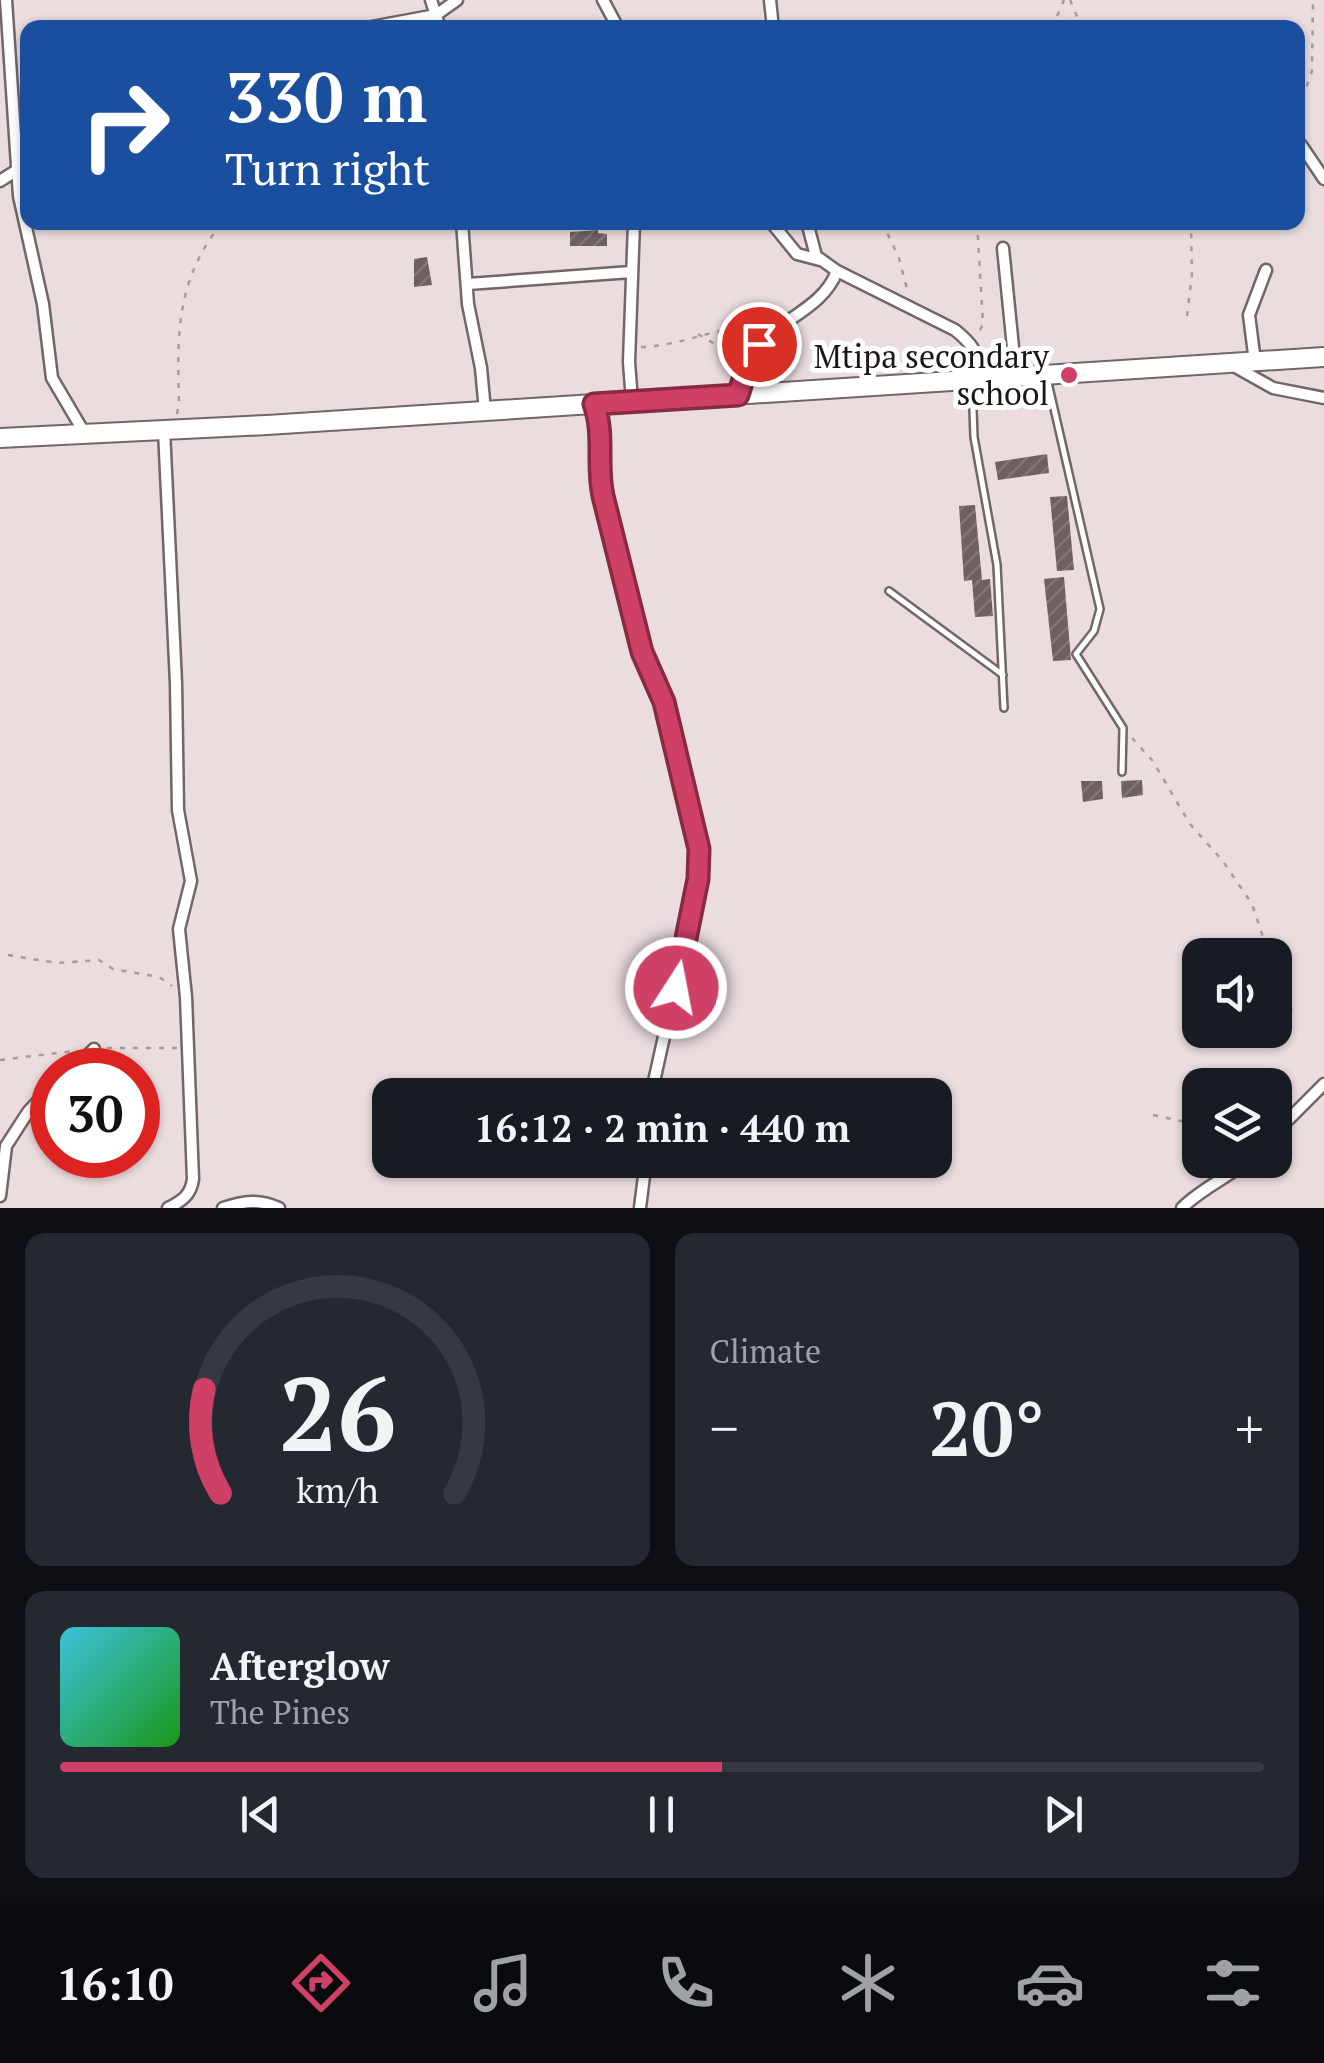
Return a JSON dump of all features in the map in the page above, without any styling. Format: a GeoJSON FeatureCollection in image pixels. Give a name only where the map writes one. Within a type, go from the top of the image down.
{"type":"FeatureCollection","features":[{"type":"Feature","properties":{"kind":"main road"},"geometry":{"type":"LineString","coordinates":[[0,438],[1324,358]]}},
{"type":"Feature","properties":{"kind":"street"},"geometry":{"type":"LineString","coordinates":[[6,0],[20,200]]}},
{"type":"Feature","properties":{"kind":"street"},"geometry":{"type":"LineString","coordinates":[[431,0],[438,20]]}},
{"type":"Feature","properties":{"kind":"street"},"geometry":{"type":"LineString","coordinates":[[409,20],[436,15],[457,0]]}},
{"type":"Feature","properties":{"kind":"street"},"geometry":{"type":"LineString","coordinates":[[1305,151],[1324,180]]}},
{"type":"Feature","properties":{"kind":"street"},"geometry":{"type":"LineString","coordinates":[[0,181],[20,168]]}},
{"type":"Feature","properties":{"kind":"street"},"geometry":{"type":"LineString","coordinates":[[27,230],[43,304],[52,378],[85,434]]}},
{"type":"Feature","properties":{"kind":"street"},"geometry":{"type":"LineString","coordinates":[[463,230],[468,304],[482,368],[485,411]]}},
{"type":"Feature","properties":{"kind":"street"},"geometry":{"type":"LineString","coordinates":[[632,402],[634,230]]}},
{"type":"Feature","properties":{"kind":"street"},"geometry":{"type":"LineString","coordinates":[[778,230],[797,254],[821,260]]}},
{"type":"Feature","properties":{"kind":"street"},"geometry":{"type":"LineString","coordinates":[[809,230],[814,251],[837,272],[955,330],[971,343],[979,372],[972,380]]}},
{"type":"Feature","properties":{"kind":"street"},"geometry":{"type":"LineString","coordinates":[[1003,248],[1016,377]]}},
{"type":"Feature","properties":{"kind":"street"},"geometry":{"type":"LineString","coordinates":[[1256,362],[1249,315],[1266,270]]}},
{"type":"Feature","properties":{"kind":"street"},"geometry":{"type":"LineString","coordinates":[[468,284],[631,272]]}},
{"type":"Feature","properties":{"kind":"street"},"geometry":{"type":"LineString","coordinates":[[738,395],[752,352],[824,295],[837,272]]}},
{"type":"Feature","properties":{"kind":"street"},"geometry":{"type":"LineString","coordinates":[[1228,364],[1274,388],[1324,398]]}},
{"type":"Feature","properties":{"kind":"street"},"geometry":{"type":"LineString","coordinates":[[594,404],[600,432],[599,479],[603,496],[648,671],[664,702],[699,849],[688,933],[655,1078]]}},
{"type":"Feature","properties":{"kind":"street"},"geometry":{"type":"LineString","coordinates":[[168,430],[178,810],[191,881],[179,929],[186,996],[193,1179],[191,1190],[174,1207]]}},
{"type":"Feature","properties":{"kind":"street"},"geometry":{"type":"LineString","coordinates":[[1292,1115],[1324,1084]]}},
{"type":"Feature","properties":{"kind":"street"},"geometry":{"type":"LineString","coordinates":[[0,1196],[6,1146],[30,1110]]}},
{"type":"Feature","properties":{"kind":"street"},"geometry":{"type":"LineString","coordinates":[[640,1208],[644,1178]]}},
{"type":"Feature","properties":{"kind":"street"},"geometry":{"type":"LineString","coordinates":[[1182,1208],[1201,1190],[1226,1178]]}},
{"type":"Feature","properties":{"kind":"street"},"geometry":{"type":"LineString","coordinates":[[223,1208],[252,1201],[279,1208]]}},
{"type":"Feature","properties":{"kind":"lane"},"geometry":{"type":"LineString","coordinates":[[1046,375],[1100,609],[1094,631],[1076,654],[1122,725],[1122,772]]}},
{"type":"Feature","properties":{"kind":"lane"},"geometry":{"type":"LineString","coordinates":[[972,380],[974,437],[997,565],[1004,708]]}},
{"type":"Feature","properties":{"kind":"lane"},"geometry":{"type":"LineString","coordinates":[[888,591],[1003,675]]}},
{"type":"Feature","properties":{"kind":"path"},"geometry":{"type":"LineString","coordinates":[[1305,91],[1312,71],[1313,0]]}},
{"type":"Feature","properties":{"kind":"path"},"geometry":{"type":"LineString","coordinates":[[168,430],[180,403],[180,312],[198,259],[218,230]]}},
{"type":"Feature","properties":{"kind":"path"},"geometry":{"type":"LineString","coordinates":[[886,230],[899,258],[914,309]]}},
{"type":"Feature","properties":{"kind":"path"},"geometry":{"type":"LineString","coordinates":[[971,343],[982,324],[976,230]]}},
{"type":"Feature","properties":{"kind":"path"},"geometry":{"type":"LineString","coordinates":[[1187,316],[1191,230]]}},
{"type":"Feature","properties":{"kind":"path"},"geometry":{"type":"LineString","coordinates":[[630,347],[662,345],[737,326],[782,326]]}},
{"type":"Feature","properties":{"kind":"path"},"geometry":{"type":"LineString","coordinates":[[698,334],[748,364]]}},
{"type":"Feature","properties":{"kind":"path"},"geometry":{"type":"LineString","coordinates":[[1122,725],[1152,760],[1190,824],[1222,860],[1252,904],[1263,938]]}},
{"type":"Feature","properties":{"kind":"path"},"geometry":{"type":"LineString","coordinates":[[8,955],[57,963],[104,961],[113,970],[160,976],[186,996]]}},
{"type":"Feature","properties":{"kind":"path"},"geometry":{"type":"LineString","coordinates":[[1154,1115],[1182,1121]]}},
{"type":"Feature","properties":{"kind":"building"},"geometry":{"type":"Polygon","coordinates":[[[598,230],[607,234],[607,246],[570,246],[570,232],[598,230]]]}},
{"type":"Feature","properties":{"kind":"building"},"geometry":{"type":"Polygon","coordinates":[[[427,257],[432,285],[414,287],[414,259],[427,257]]]}},
{"type":"Feature","properties":{"kind":"building"},"geometry":{"type":"Polygon","coordinates":[[[1047,454],[1049,473],[998,480],[995,462],[1047,454]]]}},
{"type":"Feature","properties":{"kind":"building"},"geometry":{"type":"Polygon","coordinates":[[[1067,496],[1074,570],[1057,571],[1050,497],[1067,496]]]}},
{"type":"Feature","properties":{"kind":"building"},"geometry":{"type":"Polygon","coordinates":[[[975,505],[982,580],[990,579],[993,616],[975,617],[972,580],[964,581],[959,506],[975,505]]]}},
{"type":"Feature","properties":{"kind":"building"},"geometry":{"type":"Polygon","coordinates":[[[1064,577],[1071,660],[1053,661],[1044,579],[1064,577]]]}},
{"type":"Feature","properties":{"kind":"building"},"geometry":{"type":"Polygon","coordinates":[[[1142,780],[1143,795],[1122,798],[1121,781],[1142,780]]]}},
{"type":"Feature","properties":{"kind":"building"},"geometry":{"type":"Polygon","coordinates":[[[1081,781],[1102,781],[1103,799],[1083,802],[1081,781]]]}},
{"type":"Feature","properties":{"kind":"place","name":"Mtipa secondary school"},"geometry":{"type":"Point","coordinates":[1069,375]}},
{"type":"Feature","properties":{"kind":"route"},"geometry":{"type":"LineString","coordinates":[[676,988],[698,879],[699,849],[662,696],[642,652],[603,496],[599,479],[599,419],[594,404],[738,395],[752,352],[759,344]]}}]}
